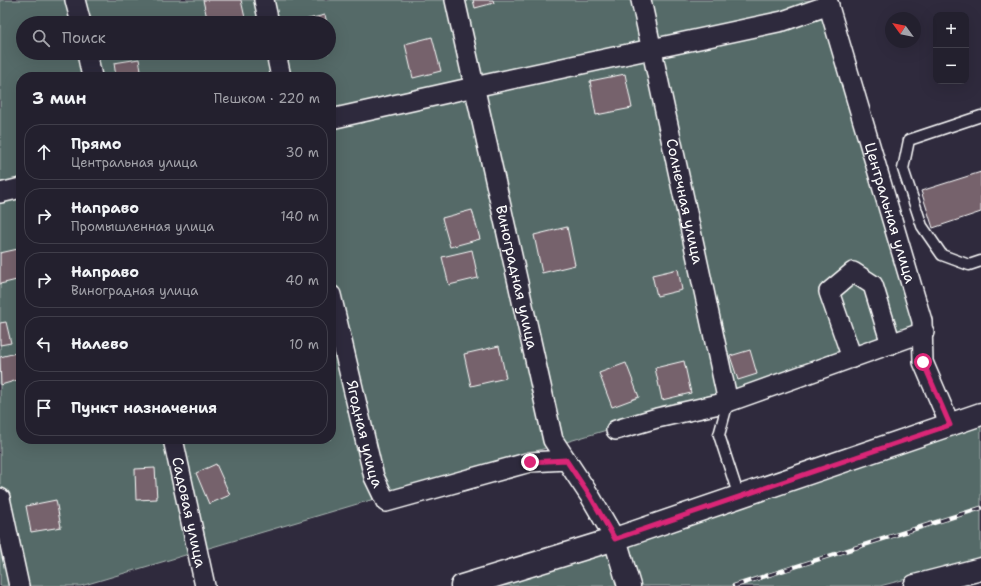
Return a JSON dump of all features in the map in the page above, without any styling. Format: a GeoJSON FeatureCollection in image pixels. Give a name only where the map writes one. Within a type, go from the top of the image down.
{"type":"FeatureCollection","features":[{"type":"Feature","properties":{"kind":"street"},"geometry":{"type":"LineString","coordinates":[[76,0],[79,16]]}},
{"type":"Feature","properties":{"kind":"street"},"geometry":{"type":"LineString","coordinates":[[264,0],[267,16]]}},
{"type":"Feature","properties":{"kind":"street","name":"Виноградная улица"},"geometry":{"type":"LineString","coordinates":[[455,0],[553,440],[590,496],[615,539]]}},
{"type":"Feature","properties":{"kind":"street","name":"Солнечная улица"},"geometry":{"type":"LineString","coordinates":[[641,0],[728,402]]}},
{"type":"Feature","properties":{"kind":"street"},"geometry":{"type":"LineString","coordinates":[[336,118],[783,21],[828,2]]}},
{"type":"Feature","properties":{"kind":"street","name":"Центральная улица"},"geometry":{"type":"LineString","coordinates":[[828,2],[922,321],[924,332],[923,362],[950,425]]}},
{"type":"Feature","properties":{"kind":"street"},"geometry":{"type":"LineString","coordinates":[[88,60],[91,72]]}},
{"type":"Feature","properties":{"kind":"street"},"geometry":{"type":"LineString","coordinates":[[277,60],[280,72]]}},
{"type":"Feature","properties":{"kind":"street"},"geometry":{"type":"LineString","coordinates":[[0,193],[16,189]]}},
{"type":"Feature","properties":{"kind":"street"},"geometry":{"type":"LineString","coordinates":[[852,358],[829,292],[853,272],[873,285],[891,344]]}},
{"type":"Feature","properties":{"kind":"street","name":"Ягодная улица"},"geometry":{"type":"LineString","coordinates":[[336,316],[374,477],[386,502],[530,462],[566,460]]}},
{"type":"Feature","properties":{"kind":"street"},"geometry":{"type":"LineString","coordinates":[[616,430],[657,418],[728,402],[924,332]]}},
{"type":"Feature","properties":{"kind":"street"},"geometry":{"type":"LineString","coordinates":[[462,586],[615,539],[981,414]]}},
{"type":"Feature","properties":{"kind":"street","name":"Садовая улица"},"geometry":{"type":"LineString","coordinates":[[174,444],[205,586]]}},
{"type":"Feature","properties":{"kind":"street"},"geometry":{"type":"LineString","coordinates":[[0,498],[19,586]]}},
{"type":"Feature","properties":{"kind":"street"},"geometry":{"type":"LineString","coordinates":[[615,539],[629,586]]}},
{"type":"Feature","properties":{"kind":"street"},"geometry":{"type":"LineString","coordinates":[[915,586],[981,569]]}},
{"type":"Feature","properties":{"kind":"lane"},"geometry":{"type":"LineString","coordinates":[[981,116],[909,140],[903,169],[922,226],[942,255],[968,265],[981,261]]}},
{"type":"Feature","properties":{"kind":"lane"},"geometry":{"type":"LineString","coordinates":[[728,402],[719,435],[739,497]]}},
{"type":"Feature","properties":{"kind":"green space"},"geometry":{"type":"Polygon","coordinates":[[[0,0],[817,0],[920,337],[81,586],[0,586],[0,0]]]}},
{"type":"Feature","properties":{"kind":"green space"},"geometry":{"type":"Polygon","coordinates":[[[981,425],[981,559],[880,586],[636,586],[625,544],[981,425]]]}},
{"type":"Feature","properties":{"kind":"green space"},"geometry":{"type":"Polygon","coordinates":[[[609,548],[622,586],[491,586],[609,548]]]}},
{"type":"Feature","properties":{"kind":"building"},"geometry":{"type":"Polygon","coordinates":[[[203,0],[241,0],[245,16],[206,16],[203,0]]]}},
{"type":"Feature","properties":{"kind":"building"},"geometry":{"type":"Polygon","coordinates":[[[473,0],[493,0],[494,3],[475,8],[473,0]]]}},
{"type":"Feature","properties":{"kind":"building"},"geometry":{"type":"Polygon","coordinates":[[[432,37],[441,71],[413,78],[405,44],[432,37]]]}},
{"type":"Feature","properties":{"kind":"building"},"geometry":{"type":"Polygon","coordinates":[[[139,60],[141,72],[115,72],[114,63],[139,60]]]}},
{"type":"Feature","properties":{"kind":"building"},"geometry":{"type":"Polygon","coordinates":[[[625,74],[632,108],[596,115],[590,81],[625,74]]]}},
{"type":"Feature","properties":{"kind":"building"},"geometry":{"type":"Polygon","coordinates":[[[981,172],[981,212],[933,228],[921,191],[981,172]]]}},
{"type":"Feature","properties":{"kind":"building"},"geometry":{"type":"Polygon","coordinates":[[[472,210],[480,239],[450,247],[442,218],[472,210]]]}},
{"type":"Feature","properties":{"kind":"building"},"geometry":{"type":"Polygon","coordinates":[[[567,227],[575,265],[542,273],[534,235],[567,227]]]}},
{"type":"Feature","properties":{"kind":"building"},"geometry":{"type":"Polygon","coordinates":[[[16,249],[16,280],[0,284],[0,253],[16,249]]]}},
{"type":"Feature","properties":{"kind":"building"},"geometry":{"type":"Polygon","coordinates":[[[472,250],[478,278],[449,285],[442,257],[472,250]]]}},
{"type":"Feature","properties":{"kind":"building"},"geometry":{"type":"Polygon","coordinates":[[[678,269],[682,290],[657,296],[652,275],[678,269]]]}},
{"type":"Feature","properties":{"kind":"building"},"geometry":{"type":"Polygon","coordinates":[[[6,322],[11,343],[0,345],[0,323],[6,322]]]}},
{"type":"Feature","properties":{"kind":"building"},"geometry":{"type":"Polygon","coordinates":[[[499,346],[506,378],[471,386],[464,354],[499,346]]]}},
{"type":"Feature","properties":{"kind":"building"},"geometry":{"type":"Polygon","coordinates":[[[750,350],[757,374],[738,380],[730,356],[750,350]]]}},
{"type":"Feature","properties":{"kind":"building"},"geometry":{"type":"Polygon","coordinates":[[[16,353],[16,380],[1,385],[0,357],[16,353]]]}},
{"type":"Feature","properties":{"kind":"building"},"geometry":{"type":"Polygon","coordinates":[[[684,361],[691,393],[662,400],[655,368],[684,361]]]}},
{"type":"Feature","properties":{"kind":"building"},"geometry":{"type":"Polygon","coordinates":[[[626,363],[639,397],[612,407],[599,373],[626,363]]]}},
{"type":"Feature","properties":{"kind":"building"},"geometry":{"type":"Polygon","coordinates":[[[216,464],[230,495],[209,504],[196,473],[216,464]]]}},
{"type":"Feature","properties":{"kind":"building"},"geometry":{"type":"Polygon","coordinates":[[[155,468],[157,499],[136,500],[135,469],[155,468]]]}},
{"type":"Feature","properties":{"kind":"building"},"geometry":{"type":"Polygon","coordinates":[[[56,500],[61,527],[31,532],[26,506],[56,500]]]}},
{"type":"Feature","properties":{"kind":"railway"},"geometry":{"type":"LineString","coordinates":[[734,586],[981,508]]}},
{"type":"Feature","properties":{"kind":"route"},"geometry":{"type":"LineString","coordinates":[[530,462],[566,460],[590,496],[615,539],[950,425],[923,362]]}}]}
